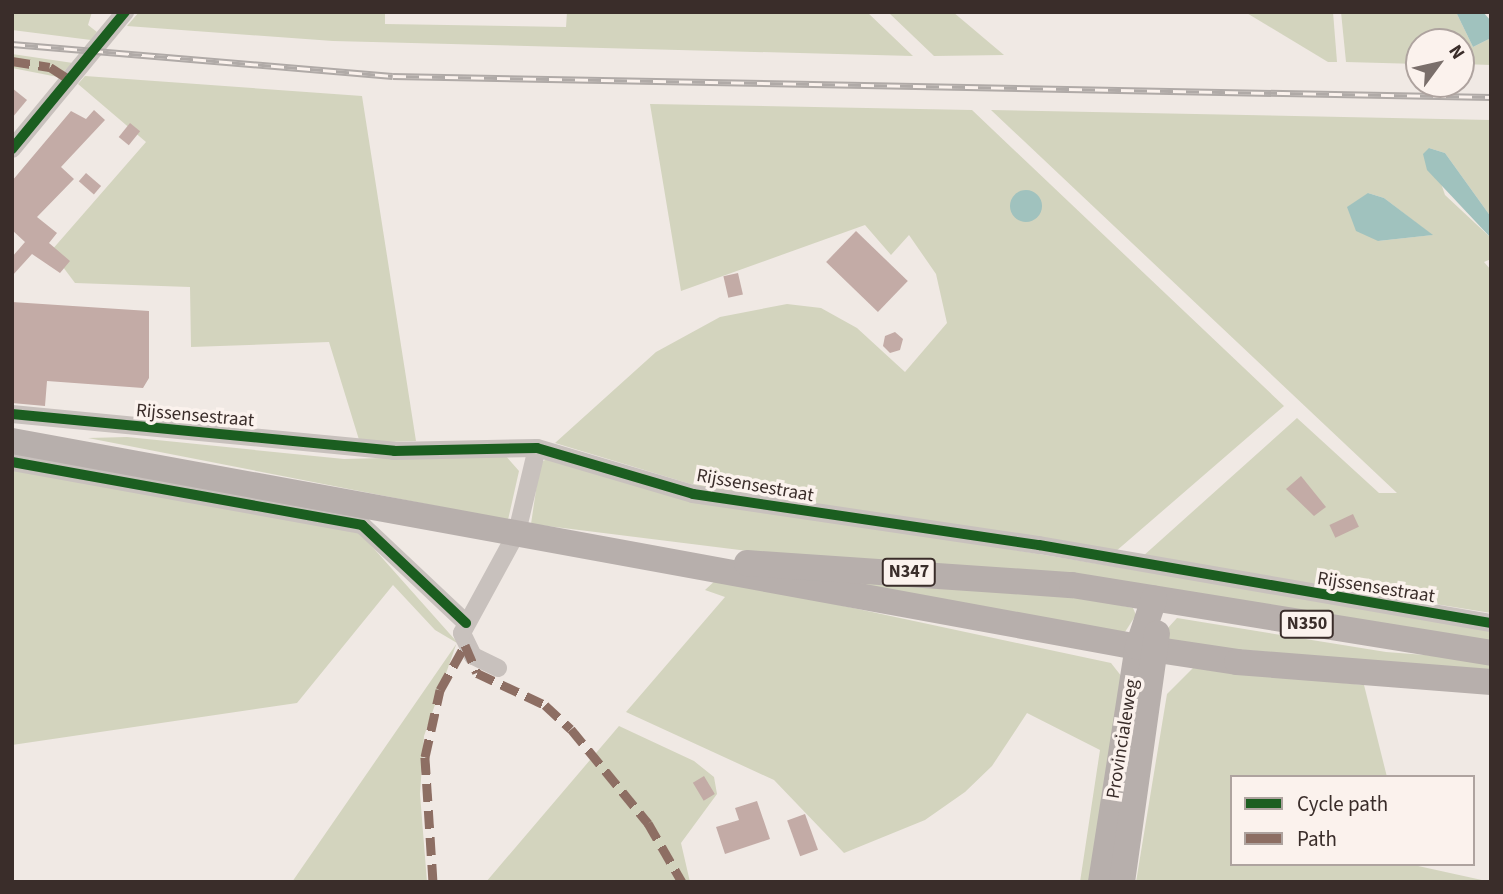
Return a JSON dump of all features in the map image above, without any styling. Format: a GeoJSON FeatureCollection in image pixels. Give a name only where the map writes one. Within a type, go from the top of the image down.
{"type":"FeatureCollection","features":[{"type":"Feature","properties":{"kind":"main road","name":"N347"},"geometry":{"type":"LineString","coordinates":[[12,441],[662,556],[755,580],[1148,648]]}},
{"type":"Feature","properties":{"kind":"main road","name":"N347"},"geometry":{"type":"LineString","coordinates":[[662,556],[964,574],[1154,599]]}},
{"type":"Feature","properties":{"kind":"main road"},"geometry":{"type":"LineString","coordinates":[[1148,648],[1154,599]]}},
{"type":"Feature","properties":{"kind":"main road","name":"N350"},"geometry":{"type":"LineString","coordinates":[[1154,599],[1491,653]]}},
{"type":"Feature","properties":{"kind":"main road","name":"N350"},"geometry":{"type":"LineString","coordinates":[[1148,648],[1491,682]]}},
{"type":"Feature","properties":{"kind":"main road","name":"Provincialeweg"},"geometry":{"type":"LineString","coordinates":[[1101,882],[1148,648]]}},
{"type":"Feature","properties":{"kind":"main road","name":"Provincialeweg"},"geometry":{"type":"LineString","coordinates":[[1122,882],[1148,648]]}},
{"type":"Feature","properties":{"kind":"street"},"geometry":{"type":"LineString","coordinates":[[12,149],[124,12]]}},
{"type":"Feature","properties":{"kind":"street","name":"Rijssensestraat"},"geometry":{"type":"LineString","coordinates":[[12,414],[394,451],[537,448],[693,494],[1039,545],[1491,623]]}},
{"type":"Feature","properties":{"kind":"street"},"geometry":{"type":"LineString","coordinates":[[498,668],[468,651],[466,623],[517,532],[537,448]]}},
{"type":"Feature","properties":{"kind":"street"},"geometry":{"type":"LineString","coordinates":[[12,462],[362,525],[466,623]]}},
{"type":"Feature","properties":{"kind":"green space"},"geometry":{"type":"Polygon","coordinates":[[[12,12],[92,12],[88,25],[97,32],[91,40],[12,30],[12,12]]]}},
{"type":"Feature","properties":{"kind":"green space"},"geometry":{"type":"Polygon","coordinates":[[[139,12],[385,12],[385,24],[566,27],[567,12],[867,12],[913,56],[333,41],[127,26],[139,12]]]}},
{"type":"Feature","properties":{"kind":"green space"},"geometry":{"type":"Polygon","coordinates":[[[888,12],[953,12],[1004,55],[934,56],[888,12]]]}},
{"type":"Feature","properties":{"kind":"green space"},"geometry":{"type":"Polygon","coordinates":[[[1245,12],[1333,12],[1337,62],[1328,62],[1245,12]]]}},
{"type":"Feature","properties":{"kind":"green space"},"geometry":{"type":"Polygon","coordinates":[[[1341,12],[1456,12],[1464,28],[1405,28],[1405,64],[1346,62],[1341,12]]]}},
{"type":"Feature","properties":{"kind":"green space"},"geometry":{"type":"Polygon","coordinates":[[[1491,38],[1491,65],[1475,64],[1475,46],[1491,38]]]}},
{"type":"Feature","properties":{"kind":"green space"},"geometry":{"type":"Polygon","coordinates":[[[12,54],[73,63],[58,77],[12,68],[12,54]]]}},
{"type":"Feature","properties":{"kind":"green space"},"geometry":{"type":"Polygon","coordinates":[[[85,76],[362,96],[416,441],[360,443],[329,342],[191,347],[190,287],[75,283],[51,251],[146,142],[78,84],[85,76]]]}},
{"type":"Feature","properties":{"kind":"green space"},"geometry":{"type":"Polygon","coordinates":[[[650,104],[972,110],[1284,406],[1115,552],[717,492],[555,443],[656,352],[720,317],[787,304],[821,308],[857,328],[905,372],[947,323],[936,274],[909,235],[891,255],[865,225],[681,291],[650,104]]]}},
{"type":"Feature","properties":{"kind":"green space"},"geometry":{"type":"Polygon","coordinates":[[[991,110],[1491,120],[1491,217],[1445,153],[1429,148],[1445,195],[1491,238],[1491,259],[1484,262],[1491,270],[1491,613],[1142,557],[1297,418],[1379,493],[1397,493],[991,110]],[[1368,193],[1378,241],[1432,235],[1384,198],[1368,193]]]}},
{"type":"Feature","properties":{"kind":"green space"},"geometry":{"type":"Polygon","coordinates":[[[127,437],[344,459],[505,455],[519,471],[508,520],[88,438],[127,437]]]}},
{"type":"Feature","properties":{"kind":"green space"},"geometry":{"type":"Polygon","coordinates":[[[550,457],[671,493],[1491,629],[1491,643],[531,524],[540,463],[550,457]]]}},
{"type":"Feature","properties":{"kind":"green space"},"geometry":{"type":"Polygon","coordinates":[[[12,467],[360,533],[457,643],[435,630],[393,585],[297,703],[12,745],[12,467]]]}},
{"type":"Feature","properties":{"kind":"green space"},"geometry":{"type":"Polygon","coordinates":[[[765,570],[1026,586],[1133,608],[1136,615],[1123,635],[765,570]]]}},
{"type":"Feature","properties":{"kind":"green space"},"geometry":{"type":"Polygon","coordinates":[[[717,579],[1111,663],[1122,677],[1092,882],[1080,882],[1100,750],[1027,713],[992,766],[965,792],[925,820],[844,853],[774,780],[626,712],[725,597],[705,590],[717,579]]]}},
{"type":"Feature","properties":{"kind":"green space"},"geometry":{"type":"Polygon","coordinates":[[[1177,618],[1386,652],[1491,660],[1491,673],[1170,643],[1166,630],[1177,618]]]}},
{"type":"Feature","properties":{"kind":"green space"},"geometry":{"type":"Polygon","coordinates":[[[456,644],[424,736],[420,794],[427,882],[292,882],[456,644]]]}},
{"type":"Feature","properties":{"kind":"green space"},"geometry":{"type":"Polygon","coordinates":[[[1193,668],[1364,685],[1386,775],[1230,775],[1230,866],[1418,866],[1491,882],[1136,882],[1167,694],[1193,668]]]}},
{"type":"Feature","properties":{"kind":"green space"},"geometry":{"type":"Polygon","coordinates":[[[619,726],[694,761],[714,777],[717,794],[681,843],[690,882],[486,882],[619,726]]]}},
{"type":"Feature","properties":{"kind":"water"},"geometry":{"type":"Polygon","coordinates":[[[1456,12],[1483,12],[1491,21],[1491,38],[1475,46],[1475,28],[1464,28],[1456,12]]]}},
{"type":"Feature","properties":{"kind":"water"},"geometry":{"type":"Polygon","coordinates":[[[1429,148],[1445,153],[1491,217],[1491,238],[1427,170],[1423,154],[1429,148]]]}},
{"type":"Feature","properties":{"kind":"water"},"geometry":{"type":"Polygon","coordinates":[[[1026,190],[1037,195],[1042,206],[1037,217],[1026,222],[1015,217],[1010,206],[1015,195],[1026,190]]]}},
{"type":"Feature","properties":{"kind":"water"},"geometry":{"type":"Polygon","coordinates":[[[1368,193],[1384,198],[1433,235],[1378,241],[1356,231],[1347,207],[1368,193]]]}},
{"type":"Feature","properties":{"kind":"building"},"geometry":{"type":"Polygon","coordinates":[[[12,88],[27,100],[12,118],[12,88]]]}},
{"type":"Feature","properties":{"kind":"building"},"geometry":{"type":"Polygon","coordinates":[[[94,110],[105,120],[61,167],[74,179],[37,217],[57,233],[49,243],[70,261],[60,273],[32,254],[12,276],[12,257],[25,242],[12,230],[12,181],[71,111],[86,119],[94,110]]]}},
{"type":"Feature","properties":{"kind":"building"},"geometry":{"type":"Polygon","coordinates":[[[130,123],[140,131],[129,145],[119,137],[130,123]]]}},
{"type":"Feature","properties":{"kind":"building"},"geometry":{"type":"Polygon","coordinates":[[[86,173],[101,186],[94,194],[79,181],[86,173]]]}},
{"type":"Feature","properties":{"kind":"building"},"geometry":{"type":"Polygon","coordinates":[[[856,231],[908,281],[878,312],[826,262],[856,231]]]}},
{"type":"Feature","properties":{"kind":"building"},"geometry":{"type":"Polygon","coordinates":[[[738,273],[743,294],[728,298],[723,276],[738,273]]]}},
{"type":"Feature","properties":{"kind":"building"},"geometry":{"type":"Polygon","coordinates":[[[12,302],[149,311],[149,378],[143,388],[47,381],[45,406],[12,403],[12,302]]]}},
{"type":"Feature","properties":{"kind":"building"},"geometry":{"type":"Polygon","coordinates":[[[895,332],[903,339],[900,350],[890,353],[883,346],[885,336],[895,332]]]}},
{"type":"Feature","properties":{"kind":"building"},"geometry":{"type":"Polygon","coordinates":[[[1301,476],[1326,507],[1314,516],[1286,489],[1301,476]]]}},
{"type":"Feature","properties":{"kind":"building"},"geometry":{"type":"Polygon","coordinates":[[[1353,514],[1359,527],[1335,538],[1329,525],[1353,514]]]}},
{"type":"Feature","properties":{"kind":"building"},"geometry":{"type":"Polygon","coordinates":[[[704,776],[715,794],[704,801],[693,783],[704,776]]]}},
{"type":"Feature","properties":{"kind":"building"},"geometry":{"type":"Polygon","coordinates":[[[757,801],[770,839],[725,854],[716,827],[739,820],[735,808],[757,801]]]}},
{"type":"Feature","properties":{"kind":"building"},"geometry":{"type":"Polygon","coordinates":[[[805,814],[818,850],[800,856],[787,820],[805,814]]]}},
{"type":"Feature","properties":{"kind":"railway"},"geometry":{"type":"LineString","coordinates":[[12,44],[393,76],[1491,97]]}},
{"type":"Feature","properties":{"kind":"marked path"},"geometry":{"type":"LineString","coordinates":[[12,61],[50,67],[70,80]]}},
{"type":"Feature","properties":{"kind":"marked path"},"geometry":{"type":"LineString","coordinates":[[465,645],[477,673],[545,705],[571,729],[648,823],[682,882]]}},
{"type":"Feature","properties":{"kind":"marked path"},"geometry":{"type":"LineString","coordinates":[[433,882],[425,757],[440,690],[465,645]]}},
{"type":"Feature","properties":{"kind":"cycle path"},"geometry":{"type":"LineString","coordinates":[[12,149],[125,12]]}},
{"type":"Feature","properties":{"kind":"cycle path"},"geometry":{"type":"LineString","coordinates":[[12,414],[394,451],[537,448],[693,494],[1039,545],[1491,623]]}},
{"type":"Feature","properties":{"kind":"cycle path"},"geometry":{"type":"LineString","coordinates":[[12,462],[362,525],[466,623]]}}]}
